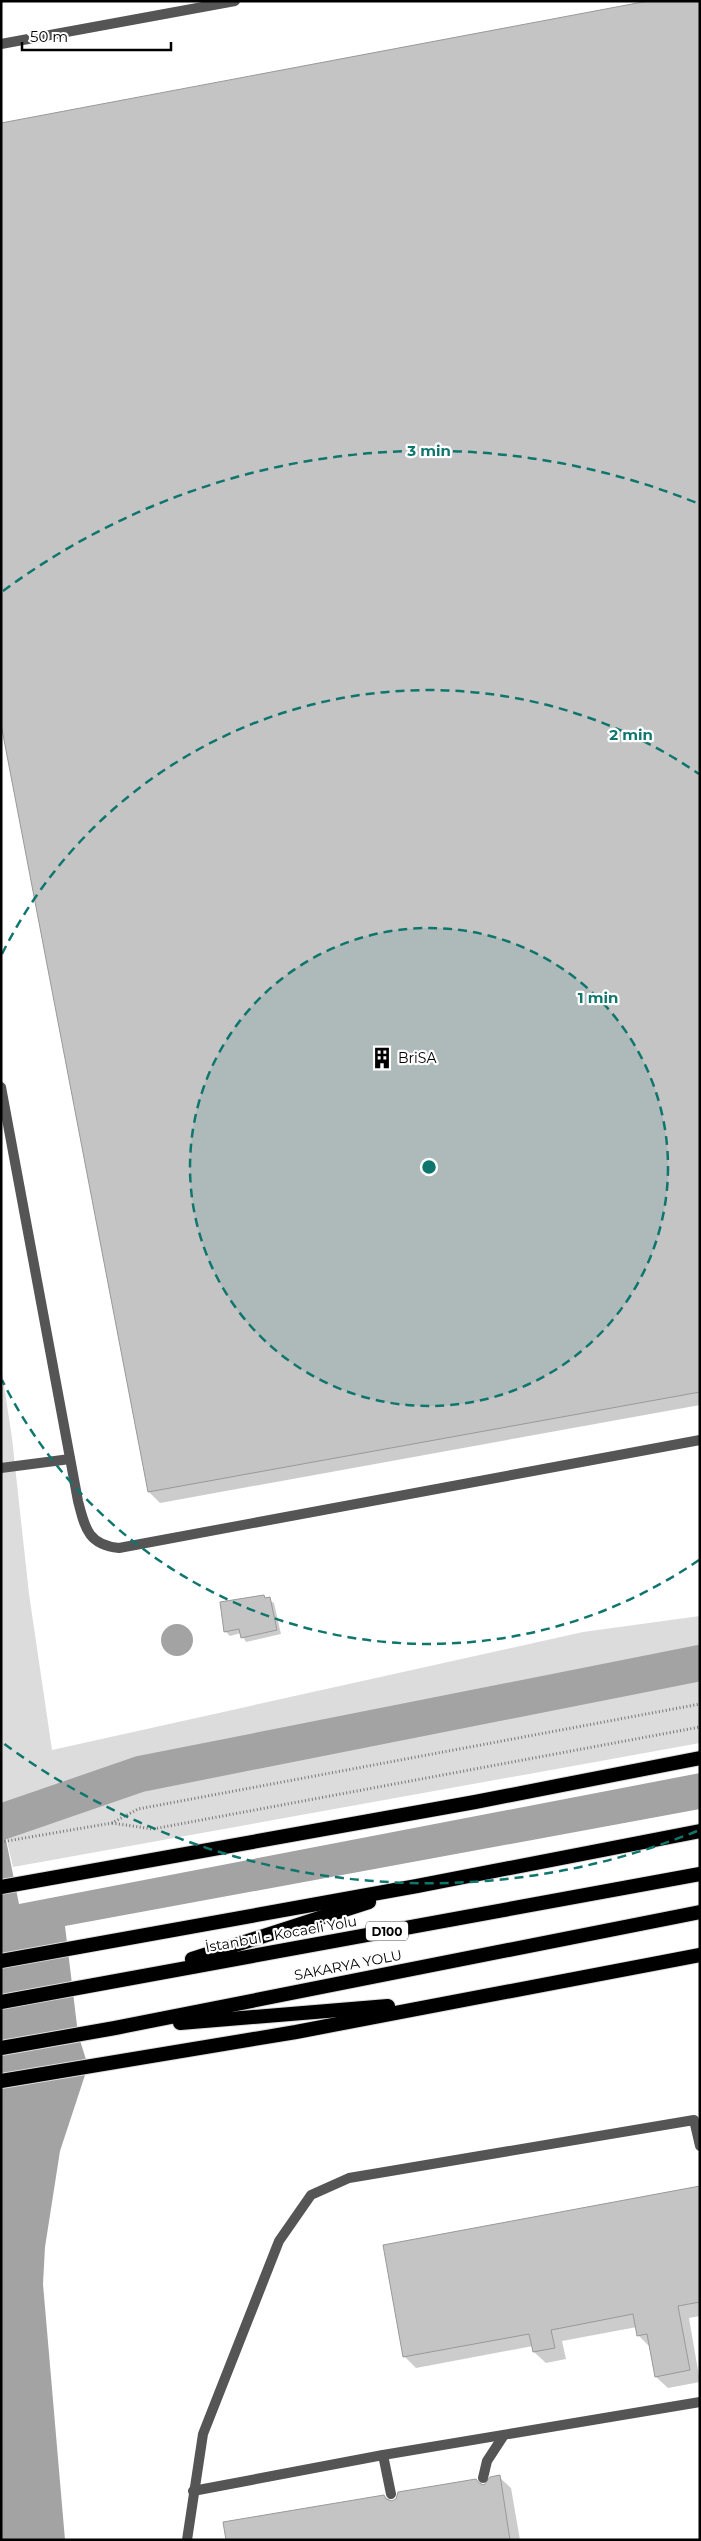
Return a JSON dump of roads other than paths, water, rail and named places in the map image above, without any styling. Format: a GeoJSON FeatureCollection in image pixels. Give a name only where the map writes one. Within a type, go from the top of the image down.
{"type":"FeatureCollection","features":[{"type":"Feature","properties":{"kind":"highway"},"geometry":{"type":"LineString","coordinates":[[1,1887],[476,1802],[700,1758]]}},
{"type":"Feature","properties":{"kind":"highway"},"geometry":{"type":"LineString","coordinates":[[1,1961],[417,1886],[700,1831]]}},
{"type":"Feature","properties":{"kind":"highway","name":"İstanbul - Kocaeli Yolu"},"geometry":{"type":"LineString","coordinates":[[1,2002],[700,1874]]}},
{"type":"Feature","properties":{"kind":"highway"},"geometry":{"type":"LineString","coordinates":[[140,1976],[417,1886]]}},
{"type":"Feature","properties":{"kind":"highway","name":"SAKARYA YOLU"},"geometry":{"type":"LineString","coordinates":[[1,2048],[115,2028],[700,1912]]}},
{"type":"Feature","properties":{"kind":"highway"},"geometry":{"type":"LineString","coordinates":[[1,2082],[296,2032],[700,1955]]}},
{"type":"Feature","properties":{"kind":"highway"},"geometry":{"type":"LineString","coordinates":[[115,2028],[454,2001]]}},
{"type":"Feature","properties":{"kind":"lane"},"geometry":{"type":"LineString","coordinates":[[1,44],[235,1]]}},
{"type":"Feature","properties":{"kind":"lane"},"geometry":{"type":"LineString","coordinates":[[1,1087],[70,1459],[84,1524],[92,1539],[105,1547],[119,1548],[700,1440]]}},
{"type":"Feature","properties":{"kind":"lane"},"geometry":{"type":"LineString","coordinates":[[6,1468],[70,1459]]}},
{"type":"Feature","properties":{"kind":"lane"},"geometry":{"type":"LineString","coordinates":[[187,2540],[193,2490],[203,2434],[279,2241],[311,2195],[349,2178],[697,2119],[700,2146]]}},
{"type":"Feature","properties":{"kind":"lane"},"geometry":{"type":"LineString","coordinates":[[193,2490],[383,2455],[700,2402]]}},
{"type":"Feature","properties":{"kind":"lane"},"geometry":{"type":"LineString","coordinates":[[483,2478],[487,2460],[504,2435]]}},
{"type":"Feature","properties":{"kind":"lane"},"geometry":{"type":"LineString","coordinates":[[383,2455],[391,2494]]}},
{"type":"Feature","properties":{"kind":"waterway"},"geometry":{"type":"LineString","coordinates":[[1,1822],[140,1774],[700,1663]]}},
{"type":"Feature","properties":{"kind":"place","name":"BriSA"},"geometry":{"type":"Point","coordinates":[382,1058]}}]}
